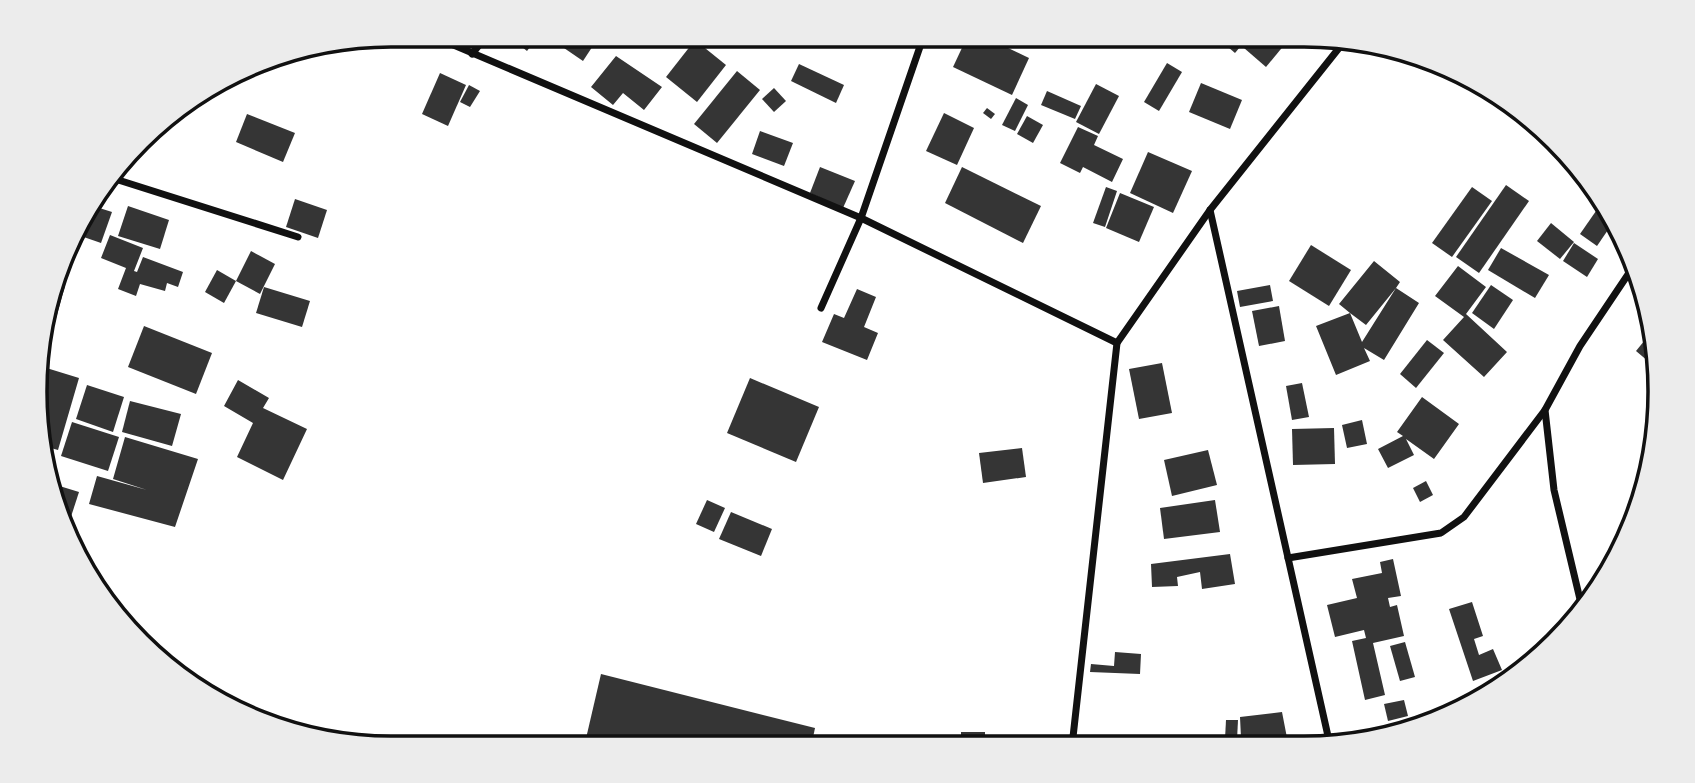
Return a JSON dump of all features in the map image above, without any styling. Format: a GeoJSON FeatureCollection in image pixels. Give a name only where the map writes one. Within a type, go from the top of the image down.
{"type":"FeatureCollection","features":[{"type":"Feature","properties":{"kind":"street"},"geometry":{"type":"LineString","coordinates":[[457,47],[862,218],[1116,343]]}},
{"type":"Feature","properties":{"kind":"street"},"geometry":{"type":"LineString","coordinates":[[472,54],[478,47]]}},
{"type":"Feature","properties":{"kind":"street"},"geometry":{"type":"LineString","coordinates":[[821,308],[862,218],[920,47]]}},
{"type":"Feature","properties":{"kind":"street"},"geometry":{"type":"LineString","coordinates":[[1073,736],[1116,343],[1210,210],[1338,49]]}},
{"type":"Feature","properties":{"kind":"street"},"geometry":{"type":"LineString","coordinates":[[119,180],[298,237]]}},
{"type":"Feature","properties":{"kind":"street"},"geometry":{"type":"LineString","coordinates":[[1210,210],[1328,735]]}},
{"type":"Feature","properties":{"kind":"street"},"geometry":{"type":"LineString","coordinates":[[1288,558],[1441,533],[1464,517],[1545,410],[1580,346],[1627,275]]}},
{"type":"Feature","properties":{"kind":"street"},"geometry":{"type":"LineString","coordinates":[[1545,410],[1553,490],[1579,598]]}},
{"type":"Feature","properties":{"kind":"building"},"geometry":{"type":"Polygon","coordinates":[[[565,47],[592,47],[583,61],[565,47]]]}},
{"type":"Feature","properties":{"kind":"building"},"geometry":{"type":"Polygon","coordinates":[[[690,47],[704,47],[726,65],[697,102],[666,77],[690,47]]]}},
{"type":"Feature","properties":{"kind":"building"},"geometry":{"type":"Polygon","coordinates":[[[962,47],[1006,47],[1029,58],[1012,95],[953,67],[962,47]]]}},
{"type":"Feature","properties":{"kind":"building"},"geometry":{"type":"Polygon","coordinates":[[[1228,47],[1240,47],[1235,53],[1228,47]]]}},
{"type":"Feature","properties":{"kind":"building"},"geometry":{"type":"Polygon","coordinates":[[[1245,47],[1283,47],[1266,67],[1245,47]]]}},
{"type":"Feature","properties":{"kind":"building"},"geometry":{"type":"Polygon","coordinates":[[[616,56],[662,87],[644,110],[623,93],[613,105],[591,87],[616,56]]]}},
{"type":"Feature","properties":{"kind":"building"},"geometry":{"type":"Polygon","coordinates":[[[1167,63],[1182,72],[1159,111],[1144,102],[1167,63]]]}},
{"type":"Feature","properties":{"kind":"building"},"geometry":{"type":"Polygon","coordinates":[[[799,64],[844,85],[836,103],[791,81],[799,64]]]}},
{"type":"Feature","properties":{"kind":"building"},"geometry":{"type":"Polygon","coordinates":[[[737,71],[760,90],[717,143],[694,124],[737,71]]]}},
{"type":"Feature","properties":{"kind":"building"},"geometry":{"type":"Polygon","coordinates":[[[440,73],[466,85],[448,126],[422,114],[440,73]]]}},
{"type":"Feature","properties":{"kind":"building"},"geometry":{"type":"Polygon","coordinates":[[[1201,83],[1242,100],[1230,129],[1189,112],[1201,83]]]}},
{"type":"Feature","properties":{"kind":"building"},"geometry":{"type":"Polygon","coordinates":[[[1096,84],[1119,96],[1099,134],[1076,122],[1096,84]]]}},
{"type":"Feature","properties":{"kind":"building"},"geometry":{"type":"Polygon","coordinates":[[[469,85],[480,91],[470,107],[460,102],[469,85]]]}},
{"type":"Feature","properties":{"kind":"building"},"geometry":{"type":"Polygon","coordinates":[[[774,88],[786,101],[774,112],[762,99],[774,88]]]}},
{"type":"Feature","properties":{"kind":"building"},"geometry":{"type":"Polygon","coordinates":[[[1047,91],[1081,106],[1075,119],[1041,105],[1047,91]]]}},
{"type":"Feature","properties":{"kind":"building"},"geometry":{"type":"Polygon","coordinates":[[[1016,98],[1028,105],[1015,131],[1002,125],[1016,98]]]}},
{"type":"Feature","properties":{"kind":"building"},"geometry":{"type":"Polygon","coordinates":[[[987,108],[995,114],[991,119],[983,113],[987,108]]]}},
{"type":"Feature","properties":{"kind":"building"},"geometry":{"type":"Polygon","coordinates":[[[944,113],[974,128],[957,165],[926,151],[944,113]]]}},
{"type":"Feature","properties":{"kind":"building"},"geometry":{"type":"Polygon","coordinates":[[[247,114],[295,133],[283,162],[236,142],[247,114]]]}},
{"type":"Feature","properties":{"kind":"building"},"geometry":{"type":"Polygon","coordinates":[[[1027,116],[1043,125],[1033,143],[1017,134],[1027,116]]]}},
{"type":"Feature","properties":{"kind":"building"},"geometry":{"type":"Polygon","coordinates":[[[1078,127],[1098,136],[1094,145],[1123,159],[1112,182],[1083,167],[1080,173],[1060,163],[1078,127]]]}},
{"type":"Feature","properties":{"kind":"building"},"geometry":{"type":"Polygon","coordinates":[[[760,131],[793,143],[784,166],[752,154],[760,131]]]}},
{"type":"Feature","properties":{"kind":"building"},"geometry":{"type":"Polygon","coordinates":[[[1148,152],[1192,171],[1173,213],[1130,193],[1148,152]]]}},
{"type":"Feature","properties":{"kind":"building"},"geometry":{"type":"Polygon","coordinates":[[[820,167],[855,181],[843,208],[810,193],[820,167]]]}},
{"type":"Feature","properties":{"kind":"building"},"geometry":{"type":"Polygon","coordinates":[[[962,167],[1041,206],[1023,243],[945,203],[962,167]]]}},
{"type":"Feature","properties":{"kind":"building"},"geometry":{"type":"Polygon","coordinates":[[[1506,185],[1529,201],[1479,273],[1456,257],[1506,185]]]}},
{"type":"Feature","properties":{"kind":"building"},"geometry":{"type":"Polygon","coordinates":[[[1106,187],[1117,191],[1105,227],[1093,223],[1106,187]]]}},
{"type":"Feature","properties":{"kind":"building"},"geometry":{"type":"Polygon","coordinates":[[[1472,187],[1492,201],[1452,257],[1432,243],[1472,187]]]}},
{"type":"Feature","properties":{"kind":"building"},"geometry":{"type":"Polygon","coordinates":[[[1120,193],[1154,207],[1139,242],[1106,228],[1120,193]]]}},
{"type":"Feature","properties":{"kind":"building"},"geometry":{"type":"Polygon","coordinates":[[[295,199],[327,210],[318,238],[286,227],[295,199]]]}},
{"type":"Feature","properties":{"kind":"building"},"geometry":{"type":"Polygon","coordinates":[[[128,206],[169,220],[160,249],[118,236],[128,206]]]}},
{"type":"Feature","properties":{"kind":"building"},"geometry":{"type":"Polygon","coordinates":[[[100,208],[112,212],[101,243],[84,237],[100,208]]]}},
{"type":"Feature","properties":{"kind":"building"},"geometry":{"type":"Polygon","coordinates":[[[1596,211],[1608,230],[1597,246],[1580,234],[1596,211]]]}},
{"type":"Feature","properties":{"kind":"building"},"geometry":{"type":"Polygon","coordinates":[[[1551,223],[1574,242],[1560,259],[1537,241],[1551,223]]]}},
{"type":"Feature","properties":{"kind":"building"},"geometry":{"type":"Polygon","coordinates":[[[110,235],[143,248],[134,271],[137,272],[143,257],[183,272],[178,287],[167,283],[165,291],[140,284],[136,296],[118,289],[126,268],[101,258],[110,235]]]}},
{"type":"Feature","properties":{"kind":"building"},"geometry":{"type":"Polygon","coordinates":[[[1574,243],[1598,259],[1587,277],[1563,261],[1574,243]]]}},
{"type":"Feature","properties":{"kind":"building"},"geometry":{"type":"Polygon","coordinates":[[[1311,245],[1351,270],[1329,306],[1289,281],[1311,245]]]}},
{"type":"Feature","properties":{"kind":"building"},"geometry":{"type":"Polygon","coordinates":[[[1501,248],[1549,275],[1535,298],[1488,270],[1501,248]]]}},
{"type":"Feature","properties":{"kind":"building"},"geometry":{"type":"Polygon","coordinates":[[[251,251],[275,264],[260,294],[236,281],[251,251]]]}},
{"type":"Feature","properties":{"kind":"building"},"geometry":{"type":"Polygon","coordinates":[[[1374,261],[1400,282],[1366,325],[1339,304],[1374,261]]]}},
{"type":"Feature","properties":{"kind":"building"},"geometry":{"type":"Polygon","coordinates":[[[1458,266],[1486,287],[1466,314],[1507,352],[1484,377],[1443,340],[1464,317],[1435,296],[1458,266]]]}},
{"type":"Feature","properties":{"kind":"building"},"geometry":{"type":"Polygon","coordinates":[[[217,270],[236,281],[224,303],[205,292],[217,270]]]}},
{"type":"Feature","properties":{"kind":"building"},"geometry":{"type":"Polygon","coordinates":[[[1270,285],[1273,301],[1240,307],[1237,291],[1270,285]]]}},
{"type":"Feature","properties":{"kind":"building"},"geometry":{"type":"Polygon","coordinates":[[[1491,285],[1513,300],[1494,329],[1472,313],[1491,285]]]}},
{"type":"Feature","properties":{"kind":"building"},"geometry":{"type":"Polygon","coordinates":[[[64,286],[65,286],[55,322],[59,302],[64,286]]]}},
{"type":"Feature","properties":{"kind":"building"},"geometry":{"type":"Polygon","coordinates":[[[264,287],[310,301],[302,327],[256,313],[264,287]]]}},
{"type":"Feature","properties":{"kind":"building"},"geometry":{"type":"Polygon","coordinates":[[[1396,288],[1419,303],[1384,360],[1364,348],[1370,361],[1336,375],[1316,326],[1350,313],[1362,342],[1396,288]]]}},
{"type":"Feature","properties":{"kind":"building"},"geometry":{"type":"Polygon","coordinates":[[[857,289],[876,297],[864,327],[878,333],[867,360],[822,342],[834,314],[844,318],[857,289]]]}},
{"type":"Feature","properties":{"kind":"building"},"geometry":{"type":"Polygon","coordinates":[[[1279,306],[1285,341],[1259,346],[1252,311],[1279,306]]]}},
{"type":"Feature","properties":{"kind":"building"},"geometry":{"type":"Polygon","coordinates":[[[144,326],[212,353],[196,394],[128,367],[144,326]]]}},
{"type":"Feature","properties":{"kind":"building"},"geometry":{"type":"Polygon","coordinates":[[[1427,340],[1444,353],[1416,388],[1400,374],[1427,340]]]}},
{"type":"Feature","properties":{"kind":"building"},"geometry":{"type":"Polygon","coordinates":[[[1644,341],[1646,360],[1636,351],[1644,341]]]}},
{"type":"Feature","properties":{"kind":"building"},"geometry":{"type":"Polygon","coordinates":[[[1162,363],[1172,413],[1139,419],[1129,369],[1162,363]]]}},
{"type":"Feature","properties":{"kind":"building"},"geometry":{"type":"Polygon","coordinates":[[[48,368],[79,378],[58,450],[52,448],[50,436],[48,368]]]}},
{"type":"Feature","properties":{"kind":"building"},"geometry":{"type":"Polygon","coordinates":[[[750,378],[819,407],[796,462],[727,433],[750,378]]]}},
{"type":"Feature","properties":{"kind":"building"},"geometry":{"type":"Polygon","coordinates":[[[238,380],[269,398],[263,408],[307,429],[283,480],[237,457],[253,423],[224,406],[238,380]]]}},
{"type":"Feature","properties":{"kind":"building"},"geometry":{"type":"Polygon","coordinates":[[[1302,383],[1309,417],[1292,420],[1286,386],[1302,383]]]}},
{"type":"Feature","properties":{"kind":"building"},"geometry":{"type":"Polygon","coordinates":[[[87,385],[124,397],[113,432],[76,419],[87,385]]]}},
{"type":"Feature","properties":{"kind":"building"},"geometry":{"type":"Polygon","coordinates":[[[1422,397],[1459,424],[1434,459],[1406,439],[1414,455],[1388,468],[1378,449],[1403,436],[1397,432],[1422,397]]]}},
{"type":"Feature","properties":{"kind":"building"},"geometry":{"type":"Polygon","coordinates":[[[130,401],[181,414],[172,446],[122,432],[130,401]]]}},
{"type":"Feature","properties":{"kind":"building"},"geometry":{"type":"Polygon","coordinates":[[[1362,420],[1367,444],[1347,448],[1342,425],[1362,420]]]}},
{"type":"Feature","properties":{"kind":"building"},"geometry":{"type":"Polygon","coordinates":[[[72,422],[119,437],[108,471],[61,456],[72,422]]]}},
{"type":"Feature","properties":{"kind":"building"},"geometry":{"type":"Polygon","coordinates":[[[1334,428],[1335,464],[1293,465],[1292,429],[1334,428]]]}},
{"type":"Feature","properties":{"kind":"building"},"geometry":{"type":"Polygon","coordinates":[[[125,437],[198,459],[175,527],[89,504],[97,476],[147,490],[113,479],[125,437]]]}},
{"type":"Feature","properties":{"kind":"building"},"geometry":{"type":"Polygon","coordinates":[[[1022,448],[1026,477],[983,483],[979,453],[1022,448]]]}},
{"type":"Feature","properties":{"kind":"building"},"geometry":{"type":"Polygon","coordinates":[[[1208,450],[1217,485],[1172,496],[1164,460],[1208,450]]]}},
{"type":"Feature","properties":{"kind":"building"},"geometry":{"type":"Polygon","coordinates":[[[1426,481],[1433,495],[1420,502],[1413,488],[1426,481]]]}},
{"type":"Feature","properties":{"kind":"building"},"geometry":{"type":"Polygon","coordinates":[[[61,486],[79,492],[71,517],[61,486]]]}},
{"type":"Feature","properties":{"kind":"building"},"geometry":{"type":"Polygon","coordinates":[[[707,500],[725,508],[714,532],[696,524],[707,500]]]}},
{"type":"Feature","properties":{"kind":"building"},"geometry":{"type":"Polygon","coordinates":[[[1215,500],[1220,532],[1164,539],[1160,508],[1215,500]]]}},
{"type":"Feature","properties":{"kind":"building"},"geometry":{"type":"Polygon","coordinates":[[[731,512],[772,529],[761,556],[719,539],[731,512]]]}},
{"type":"Feature","properties":{"kind":"building"},"geometry":{"type":"Polygon","coordinates":[[[1230,554],[1235,584],[1202,589],[1200,572],[1177,577],[1178,586],[1152,587],[1151,564],[1230,554]]]}},
{"type":"Feature","properties":{"kind":"building"},"geometry":{"type":"Polygon","coordinates":[[[1393,559],[1401,596],[1388,598],[1390,607],[1397,605],[1404,636],[1373,643],[1385,695],[1365,700],[1352,641],[1366,638],[1364,630],[1335,637],[1327,605],[1357,598],[1352,579],[1382,573],[1380,562],[1393,559]]]}},
{"type":"Feature","properties":{"kind":"building"},"geometry":{"type":"Polygon","coordinates":[[[1472,602],[1483,636],[1474,639],[1479,655],[1493,649],[1502,670],[1473,681],[1449,609],[1472,602]]]}},
{"type":"Feature","properties":{"kind":"building"},"geometry":{"type":"Polygon","coordinates":[[[1405,642],[1415,677],[1400,681],[1390,646],[1405,642]]]}},
{"type":"Feature","properties":{"kind":"building"},"geometry":{"type":"Polygon","coordinates":[[[1115,652],[1141,654],[1140,674],[1090,672],[1091,664],[1114,666],[1115,652]]]}},
{"type":"Feature","properties":{"kind":"building"},"geometry":{"type":"Polygon","coordinates":[[[601,674],[815,728],[813,736],[587,736],[601,674]]]}},
{"type":"Feature","properties":{"kind":"building"},"geometry":{"type":"Polygon","coordinates":[[[1404,700],[1408,716],[1388,721],[1384,704],[1404,700]]]}},
{"type":"Feature","properties":{"kind":"building"},"geometry":{"type":"Polygon","coordinates":[[[1282,712],[1287,736],[1241,736],[1240,717],[1282,712]]]}},
{"type":"Feature","properties":{"kind":"building"},"geometry":{"type":"Polygon","coordinates":[[[1226,720],[1238,720],[1237,736],[1225,736],[1226,720]]]}},
{"type":"Feature","properties":{"kind":"building"},"geometry":{"type":"Polygon","coordinates":[[[961,732],[985,732],[985,736],[961,736],[961,732]]]}}]}
